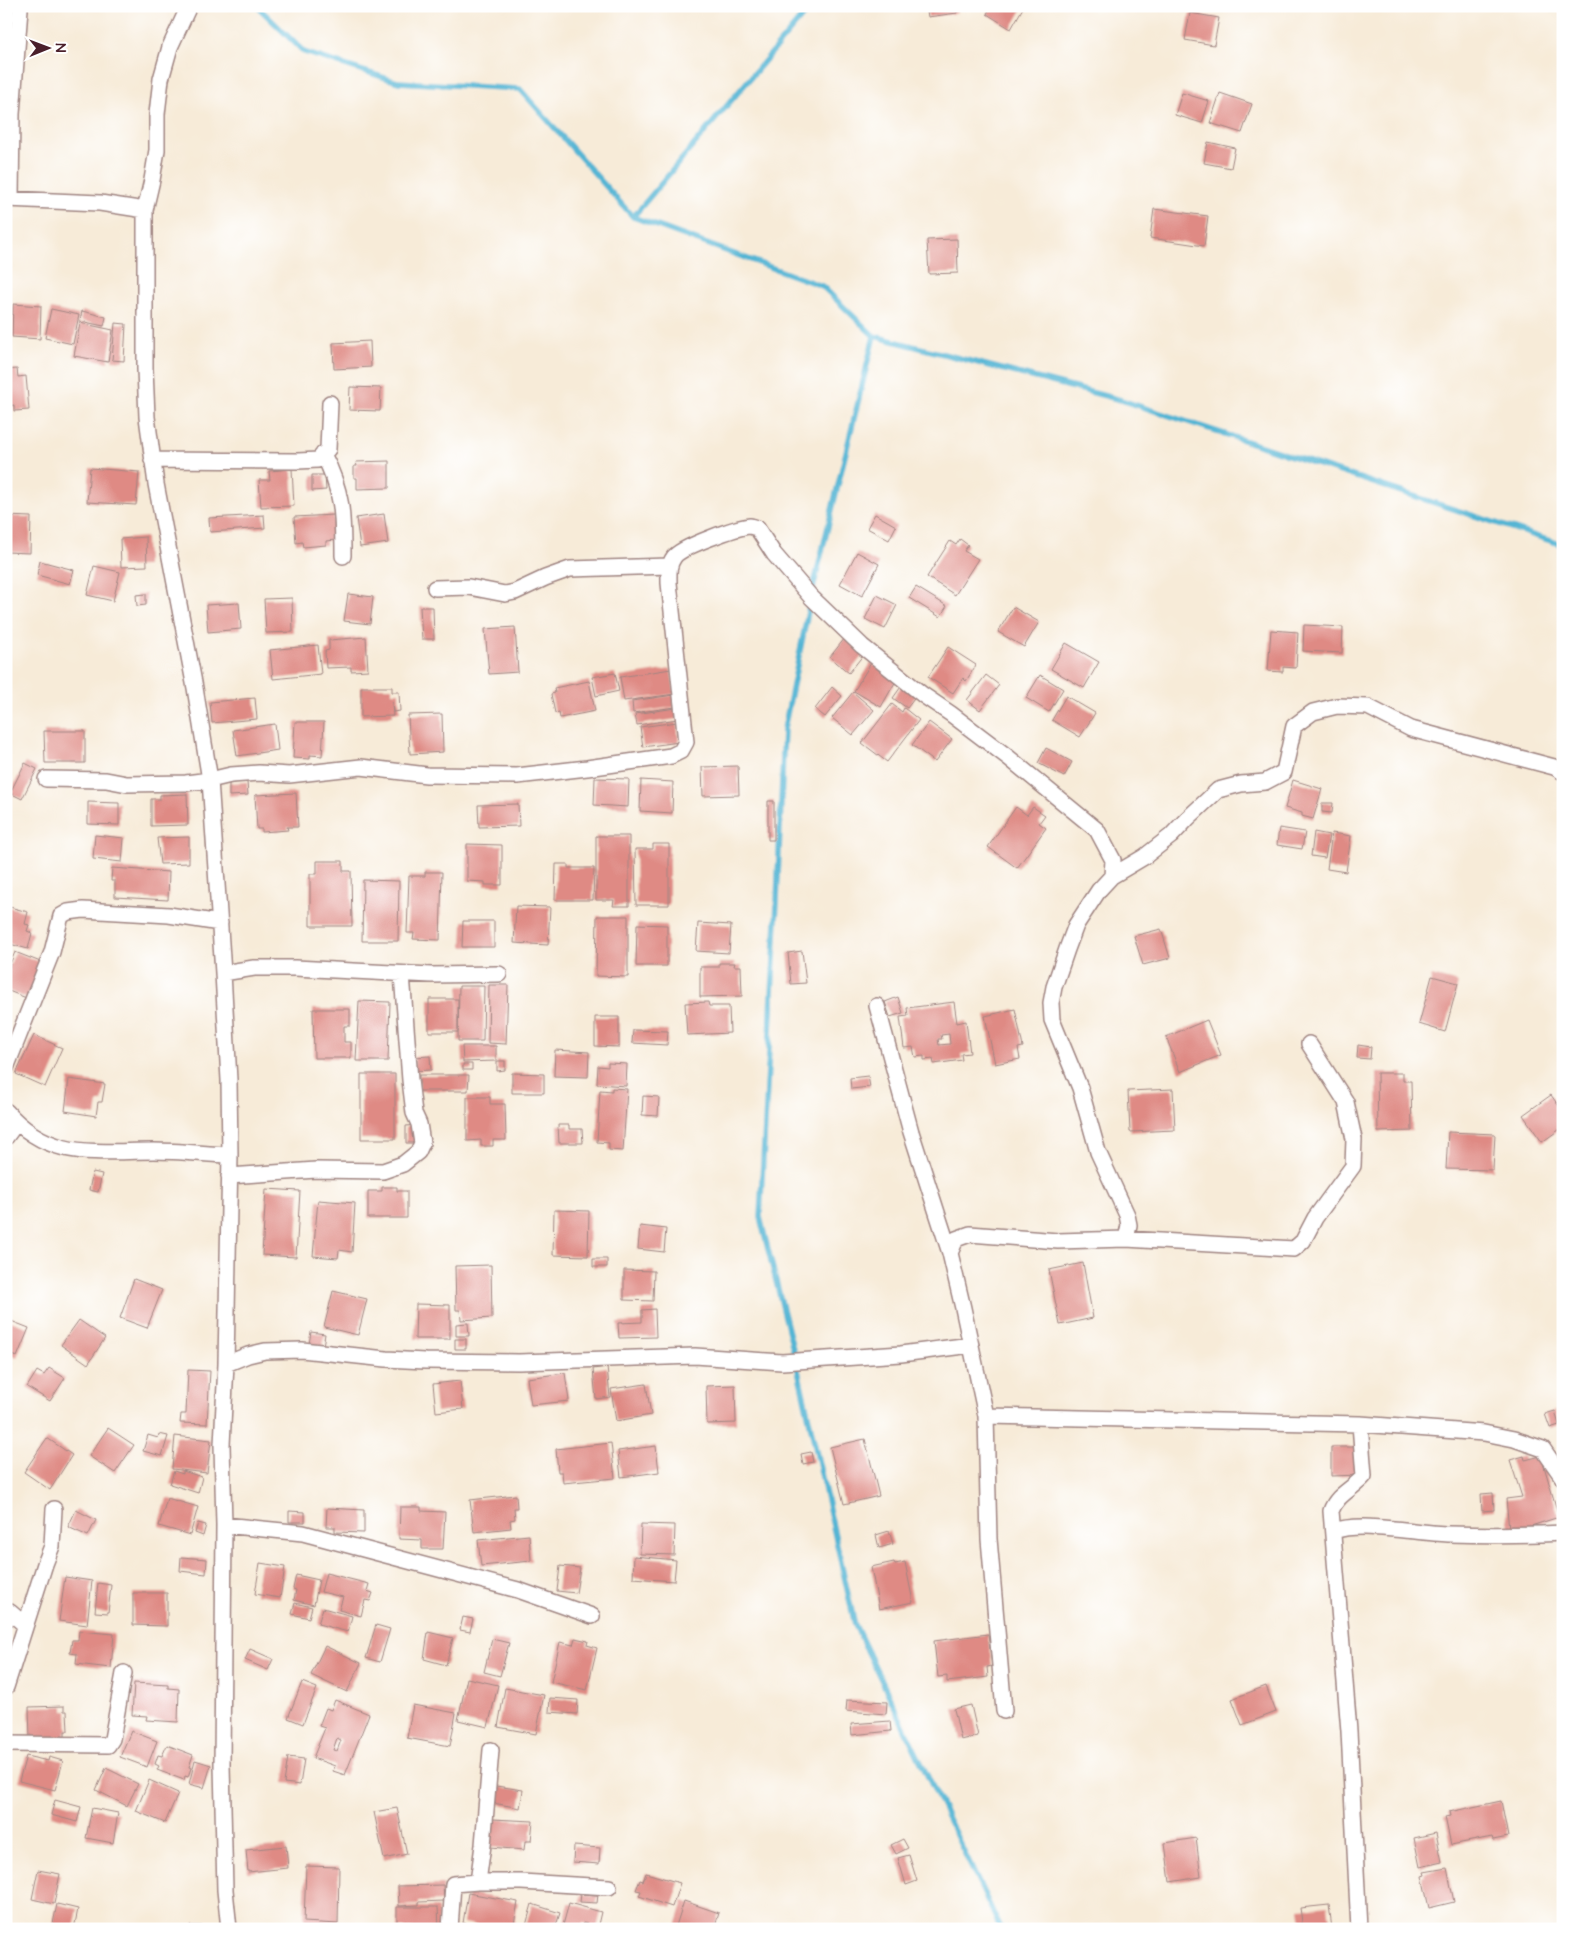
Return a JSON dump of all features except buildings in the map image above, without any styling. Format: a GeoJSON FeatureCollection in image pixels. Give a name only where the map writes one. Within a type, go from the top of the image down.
{"type":"FeatureCollection","features":[{"type":"Feature","properties":{"kind":"street"},"geometry":{"type":"LineString","coordinates":[[189,6],[170,47],[161,79],[157,114],[157,150],[145,210],[145,369],[147,417],[152,460],[195,688],[210,780],[229,1080],[230,1155],[226,1364],[222,1445],[224,1525],[222,1765],[225,1890],[229,1929]]}},
{"type":"Feature","properties":{"kind":"street"},"geometry":{"type":"LineString","coordinates":[[20,9],[12,114],[9,199],[100,204],[145,210]]}},
{"type":"Feature","properties":{"kind":"street"},"geometry":{"type":"LineString","coordinates":[[152,460],[318,460],[328,449],[330,403]]}},
{"type":"Feature","properties":{"kind":"street"},"geometry":{"type":"LineString","coordinates":[[323,454],[335,476],[343,514],[343,556]]}},
{"type":"Feature","properties":{"kind":"street"},"geometry":{"type":"LineString","coordinates":[[46,779],[106,780],[127,784],[210,780],[230,775],[259,773],[289,775],[344,767],[361,767],[427,775],[516,776],[671,756],[681,751],[686,742],[669,583],[669,566],[674,556],[691,546],[724,533],[750,526],[757,528],[774,554],[811,597],[862,646],[923,695],[1009,758],[1097,830],[1113,860],[1112,876]]}},
{"type":"Feature","properties":{"kind":"street"},"geometry":{"type":"LineString","coordinates":[[435,588],[469,587],[505,594],[515,592],[570,569],[669,566]]}},
{"type":"Feature","properties":{"kind":"street"},"geometry":{"type":"LineString","coordinates":[[1126,1239],[1129,1225],[1127,1215],[1098,1152],[1080,1088],[1052,1020],[1051,1003],[1054,987],[1076,926],[1099,890],[1112,876],[1144,857],[1171,836],[1186,819],[1218,790],[1241,784],[1265,782],[1284,772],[1294,726],[1313,712],[1337,706],[1368,707],[1411,729],[1554,767],[1563,772]]}},
{"type":"Feature","properties":{"kind":"street"},"geometry":{"type":"LineString","coordinates":[[6,1068],[52,952],[61,916],[68,912],[83,910],[169,915],[220,923]]}},
{"type":"Feature","properties":{"kind":"street"},"geometry":{"type":"LineString","coordinates":[[223,973],[254,968],[295,968],[402,974],[498,974]]}},
{"type":"Feature","properties":{"kind":"street"},"geometry":{"type":"LineString","coordinates":[[229,1176],[316,1170],[383,1171],[403,1164],[418,1152],[422,1143],[419,1124],[414,1113],[410,1080],[402,974]]}},
{"type":"Feature","properties":{"kind":"street"},"geometry":{"type":"LineString","coordinates":[[877,1006],[911,1132],[950,1253],[986,1416],[989,1539],[1004,1711]]}},
{"type":"Feature","properties":{"kind":"street"},"geometry":{"type":"LineString","coordinates":[[950,1253],[956,1239],[970,1234],[1058,1241],[1126,1239],[1294,1249],[1304,1241],[1315,1218],[1353,1166],[1354,1139],[1346,1102],[1309,1044]]}},
{"type":"Feature","properties":{"kind":"street"},"geometry":{"type":"LineString","coordinates":[[6,1110],[16,1122],[50,1145],[70,1150],[92,1152],[156,1151],[230,1155]]}},
{"type":"Feature","properties":{"kind":"street"},"geometry":{"type":"LineString","coordinates":[[6,1137],[16,1122]]}},
{"type":"Feature","properties":{"kind":"street"},"geometry":{"type":"LineString","coordinates":[[226,1364],[248,1355],[265,1351],[302,1350],[386,1359],[426,1361],[518,1362],[696,1356],[782,1362],[901,1354],[971,1345]]}},
{"type":"Feature","properties":{"kind":"street"},"geometry":{"type":"LineString","coordinates":[[986,1416],[1360,1424],[1484,1433],[1514,1439],[1543,1449],[1563,1478]]}},
{"type":"Feature","properties":{"kind":"street"},"geometry":{"type":"LineString","coordinates":[[1359,1929],[1348,1730],[1332,1511],[1334,1502],[1345,1492],[1357,1485],[1364,1476],[1360,1424]]}},
{"type":"Feature","properties":{"kind":"street"},"geometry":{"type":"LineString","coordinates":[[6,1687],[52,1546],[54,1509]]}},
{"type":"Feature","properties":{"kind":"street"},"geometry":{"type":"LineString","coordinates":[[224,1525],[303,1533],[518,1590],[592,1616]]}},
{"type":"Feature","properties":{"kind":"street"},"geometry":{"type":"LineString","coordinates":[[1334,1532],[1344,1528],[1392,1528],[1417,1532],[1516,1536],[1563,1533]]}},
{"type":"Feature","properties":{"kind":"street"},"geometry":{"type":"LineString","coordinates":[[6,1612],[10,1612],[25,1626]]}},
{"type":"Feature","properties":{"kind":"street"},"geometry":{"type":"LineString","coordinates":[[6,1744],[108,1745],[112,1740],[124,1672]]}},
{"type":"Feature","properties":{"kind":"street"},"geometry":{"type":"LineString","coordinates":[[478,1882],[483,1845],[490,1750]]}},
{"type":"Feature","properties":{"kind":"street"},"geometry":{"type":"LineString","coordinates":[[450,1929],[452,1884],[478,1882],[572,1883],[609,1887]]}},
{"type":"Feature","properties":{"kind":"waterway"},"geometry":{"type":"LineString","coordinates":[[257,6],[304,52],[398,82],[520,89],[633,217],[822,286],[874,336],[1121,400],[1563,545]]}},
{"type":"Feature","properties":{"kind":"waterway"},"geometry":{"type":"LineString","coordinates":[[633,217],[811,6]]}},
{"type":"Feature","properties":{"kind":"waterway"},"geometry":{"type":"LineString","coordinates":[[874,336],[811,597],[784,729],[777,902],[760,1217],[796,1361],[855,1625],[1001,1929]]}}]}
